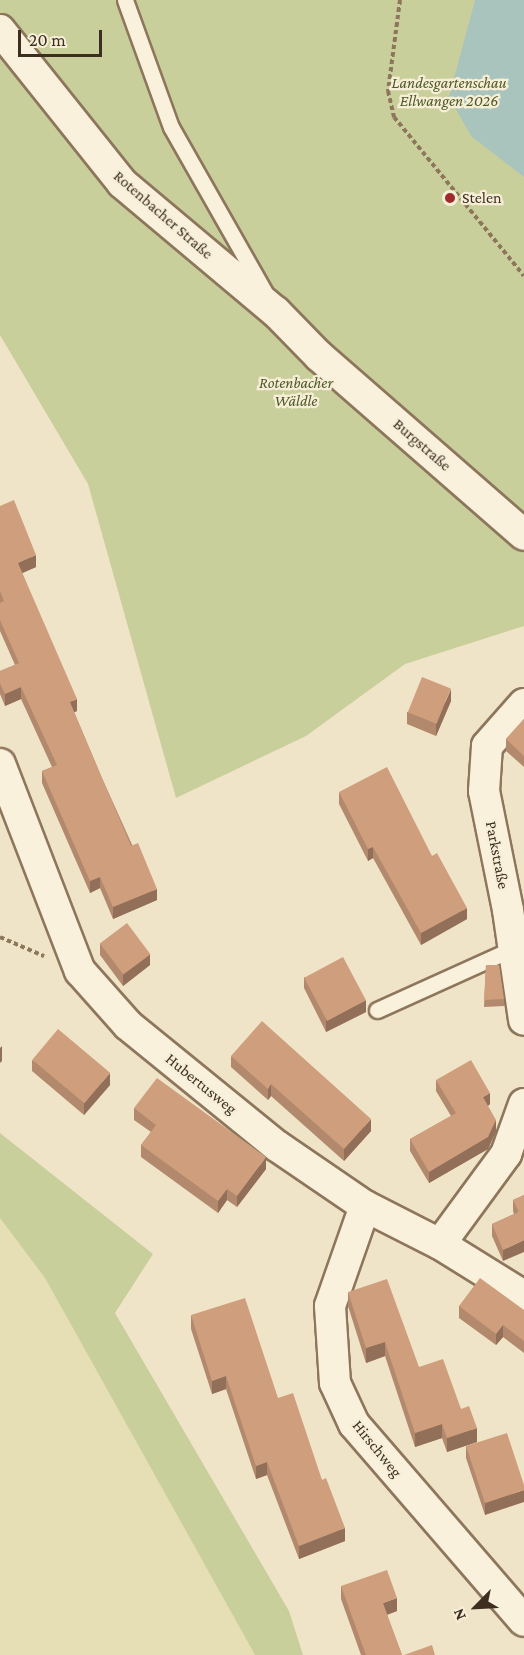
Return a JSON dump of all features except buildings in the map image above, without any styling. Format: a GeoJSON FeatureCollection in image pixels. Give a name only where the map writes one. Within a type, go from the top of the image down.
{"type":"FeatureCollection","features":[{"type":"Feature","properties":{"kind":"street","name":"Rotenbacher Straße"},"geometry":{"type":"LineString","coordinates":[[0,30],[122,183],[276,312],[319,356]]}},
{"type":"Feature","properties":{"kind":"street","name":"Burgstraße"},"geometry":{"type":"LineString","coordinates":[[319,356],[524,535]]}},
{"type":"Feature","properties":{"kind":"street","name":"Parkstraße"},"geometry":{"type":"LineString","coordinates":[[524,704],[487,746],[484,791],[514,948],[524,1020]]}},
{"type":"Feature","properties":{"kind":"street","name":"Hubertusweg"},"geometry":{"type":"LineString","coordinates":[[0,764],[80,971],[128,1025],[277,1146],[365,1206],[440,1244],[524,1296]]}},
{"type":"Feature","properties":{"kind":"street"},"geometry":{"type":"LineString","coordinates":[[440,1244],[506,1154],[524,1104]]}},
{"type":"Feature","properties":{"kind":"street","name":"Hirschweg"},"geometry":{"type":"LineString","coordinates":[[365,1206],[330,1306],[335,1383],[354,1424],[524,1621]]}},
{"type":"Feature","properties":{"kind":"lane"},"geometry":{"type":"LineString","coordinates":[[125,0],[171,127],[276,312]]}},
{"type":"Feature","properties":{"kind":"lane"},"geometry":{"type":"LineString","coordinates":[[377,1010],[514,948]]}},
{"type":"Feature","properties":{"kind":"path"},"geometry":{"type":"LineString","coordinates":[[400,0],[388,92],[394,117],[524,276]]}},
{"type":"Feature","properties":{"kind":"shaded area"},"geometry":{"type":"Polygon","coordinates":[[[0,1218],[45,1278],[255,1655],[0,1655],[0,1218]]]}},
{"type":"Feature","properties":{"kind":"green space","name":"Rotenbacher Wäldle"},"geometry":{"type":"Polygon","coordinates":[[[0,0],[524,0],[524,626],[405,664],[306,736],[176,798],[88,484],[0,335],[0,0]]]}},
{"type":"Feature","properties":{"kind":"green space"},"geometry":{"type":"Polygon","coordinates":[[[0,1133],[153,1254],[115,1313],[289,1611],[303,1655],[255,1655],[45,1278],[0,1218],[0,1133]]]}},
{"type":"Feature","properties":{"kind":"water"},"geometry":{"type":"Polygon","coordinates":[[[475,0],[524,0],[524,177],[471,136],[449,97],[475,0]]]}},
{"type":"Feature","properties":{"kind":"place","name":"Stelen"},"geometry":{"type":"Point","coordinates":[450,198]}},
{"type":"Feature","properties":{"kind":"park label","name":"Landesgartenschau Ellwangen 2026"},"geometry":{"type":"Point","coordinates":[449,92]}}]}
